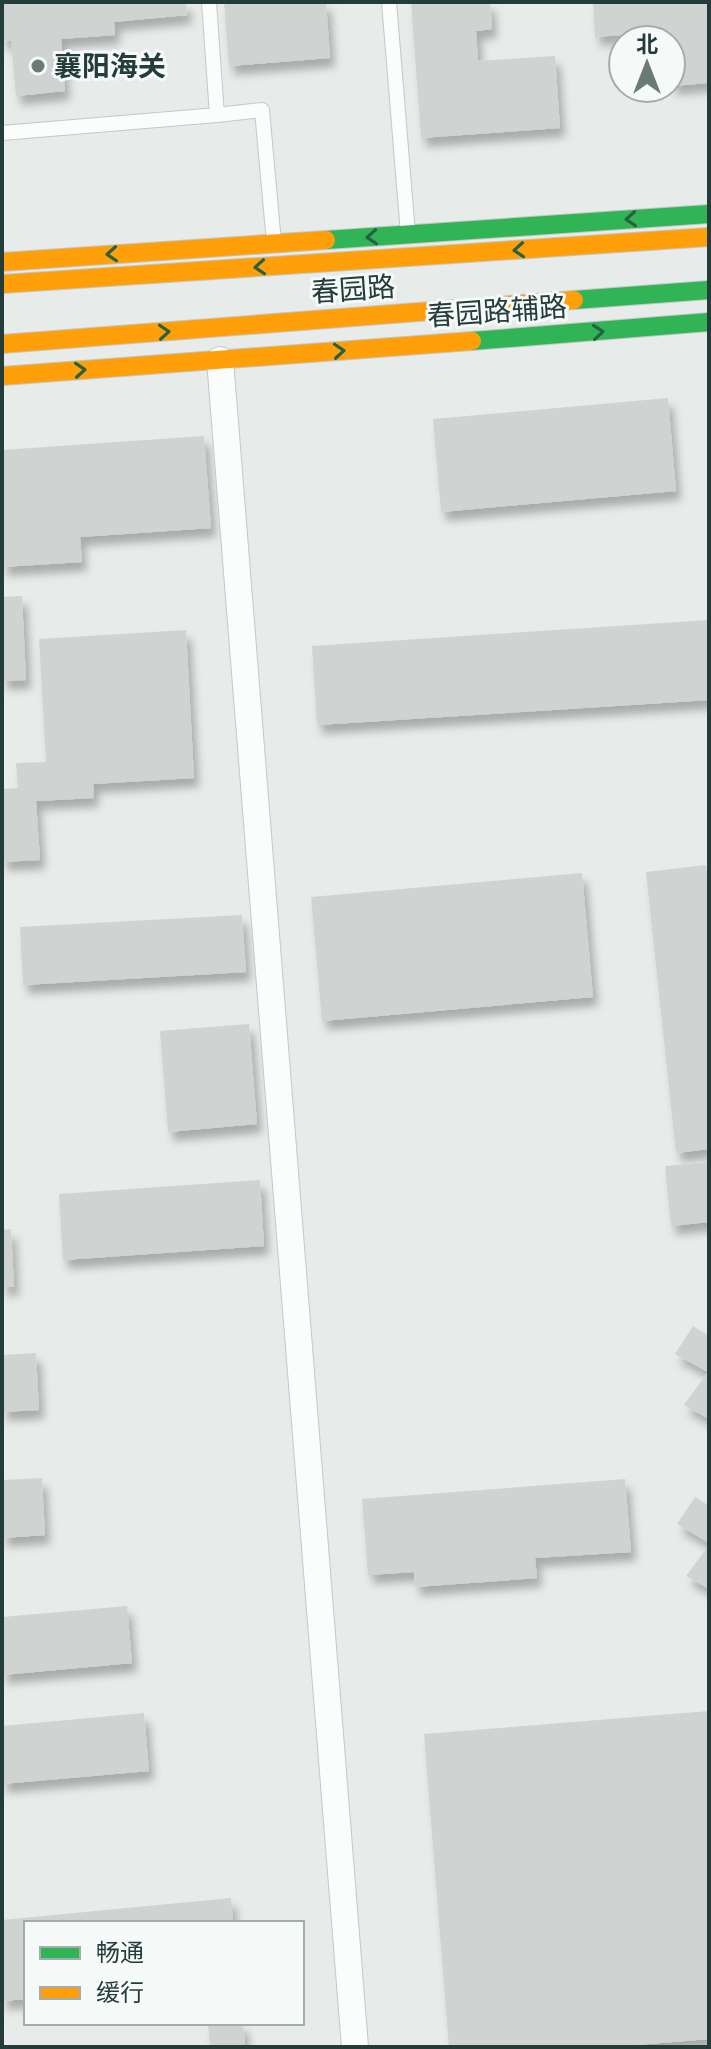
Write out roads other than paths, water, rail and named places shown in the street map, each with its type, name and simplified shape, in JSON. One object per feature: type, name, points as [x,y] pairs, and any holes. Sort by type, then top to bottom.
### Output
[{"type":"street","points":[[2,262],[709,214]]},
{"type":"street","name":"春园路","points":[[2,284],[709,237]]},
{"type":"street","name":"春园路","points":[[2,344],[709,290]]},
{"type":"street","name":"春园路辅路","points":[[2,376],[709,322]]},
{"type":"street","points":[[220,360],[355,2047]]},
{"type":"lane","points":[[209,2],[217,115]]},
{"type":"lane","points":[[389,2],[408,234]]},
{"type":"lane","points":[[2,133],[262,110],[274,244]]},
{"type":"place","name":"襄阳海关","points":[[38,66]]}]
